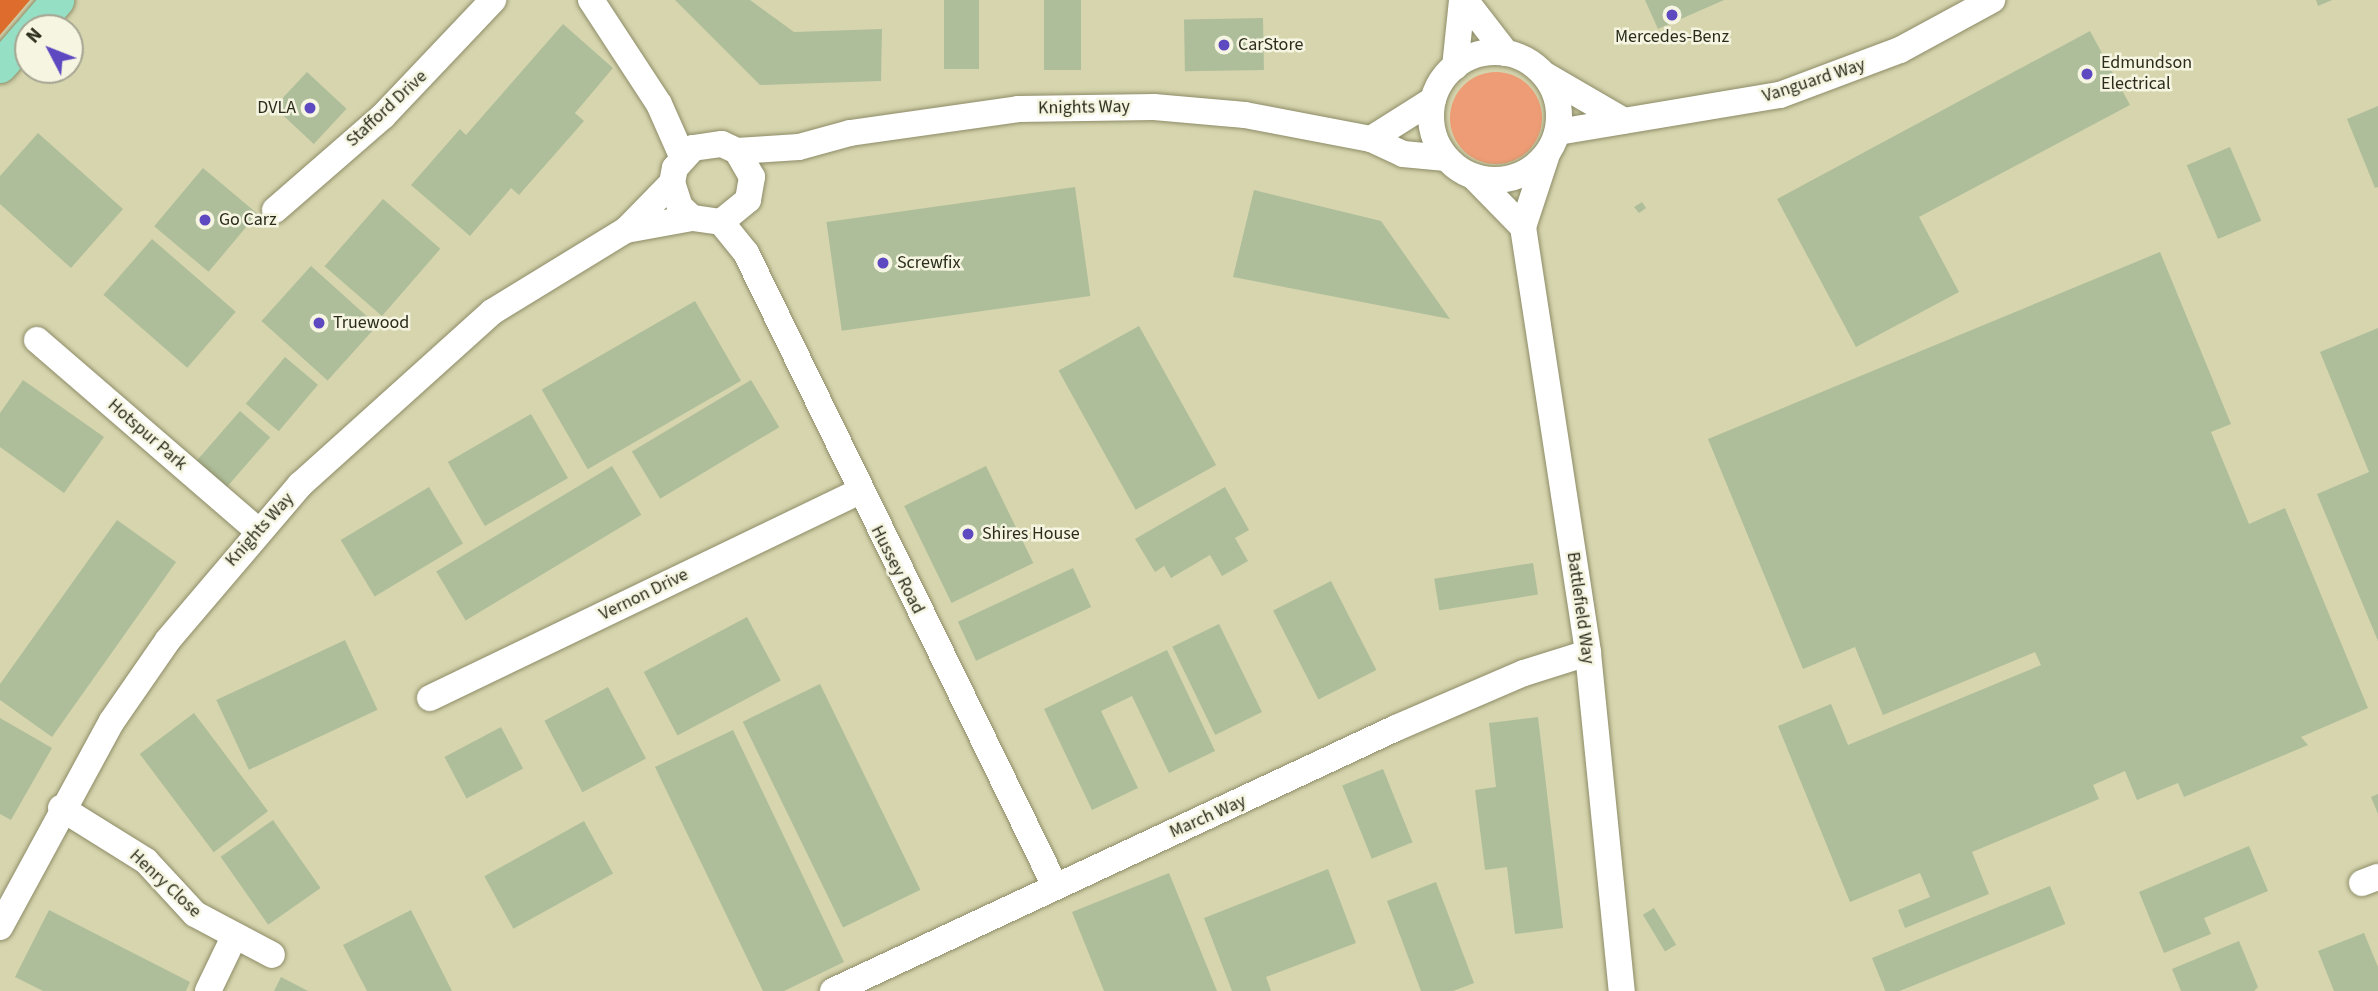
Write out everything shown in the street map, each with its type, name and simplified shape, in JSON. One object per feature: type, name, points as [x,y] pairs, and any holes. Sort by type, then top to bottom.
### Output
[{"type":"main road","points":[[45,14],[57,0]]},
{"type":"main road","points":[[0,66],[14,50]]},
{"type":"street","name":"Stafford Drive","points":[[275,210],[411,89],[492,0]]},
{"type":"street","points":[[591,0],[659,104],[682,156],[709,143],[659,104]]},
{"type":"street","points":[[1464,0],[1506,53],[1624,121]]},
{"type":"street","points":[[1371,139],[1433,100],[1455,67],[1464,0]]},
{"type":"street","name":"Vanguard Way","points":[[1552,143],[1624,121],[1780,95],[1900,50],[1992,0]]},
{"type":"street","points":[[1455,67],[1488,53],[1506,53]]},
{"type":"street","name":"Battlefield Way","points":[[1545,75],[1558,102],[1552,143],[1522,227],[1588,653],[1622,991]]},
{"type":"street","points":[[1433,100],[1433,130],[1446,158],[1474,177],[1522,227]]},
{"type":"street","name":"Knights Way","points":[[709,143],[737,151],[799,148],[905,123],[1093,108],[1245,115],[1371,139],[1403,154],[1446,158]]},
{"type":"street","points":[[1474,177],[1514,178],[1552,143]]},
{"type":"street","name":"Knights Way","points":[[626,230],[692,218],[721,222],[750,189],[799,148]]},
{"type":"street","points":[[737,151],[750,189]]},
{"type":"street","name":"Knights Way","points":[[0,927],[61,808],[167,640],[257,530],[448,347],[557,268],[626,230],[672,183],[682,156]]},
{"type":"street","points":[[672,183],[680,207],[692,218]]},
{"type":"street","name":"Hussey Road","points":[[746,253],[750,189]]},
{"type":"street","name":"Hussey Road","points":[[721,222],[746,253],[858,492],[1054,884]]},
{"type":"street","name":"Hotspur Park","points":[[37,340],[257,530]]},
{"type":"street","name":"Vernon Drive","points":[[430,698],[858,492]]},
{"type":"street","name":"March Way","points":[[833,991],[1054,884],[1524,673],[1588,653]]},
{"type":"street","name":"Henry Close","points":[[61,808],[146,862],[183,904],[233,939],[272,955]]},
{"type":"street","points":[[208,991],[233,939]]},
{"type":"shaded area","points":[[0,0],[30,0],[18,14],[14,14],[14,19],[0,35]]},
{"type":"shaded area","points":[[1496,72],[1513,76],[1528,86],[1538,101],[1542,118],[1538,135],[1528,150],[1513,160],[1496,164],[1479,160],[1464,150],[1454,135],[1450,118],[1454,101],[1464,86],[1479,76]]},
{"type":"building","points":[[675,0],[750,0],[794,32],[882,29],[881,81],[760,85]]},
{"type":"building","points":[[944,0],[979,0],[979,69],[944,69]]},
{"type":"building","points":[[1044,0],[1081,0],[1081,70],[1044,70]]},
{"type":"building","name":"Mercedes-Benz","points":[[1645,0],[1724,0],[1658,29]]},
{"type":"building","points":[[2316,0],[2332,0],[2318,6]]},
{"type":"building","name":"CarStore","points":[[1263,18],[1264,70],[1185,71],[1184,19]]},
{"type":"building","points":[[563,24],[613,68],[575,113],[584,121],[519,195],[511,188],[470,236],[411,185],[460,129],[466,135]]},
{"type":"building","points":[[2090,31],[2130,105],[1919,217],[1959,292],[1856,347],[1777,199]]},
{"type":"building","name":"DVLA","points":[[307,72],[346,109],[314,144],[274,107]]},
{"type":"building","points":[[2378,106],[2378,187],[2375,188],[2347,119]]},
{"type":"building","points":[[38,133],[123,209],[71,268],[0,204],[0,176]]},
{"type":"building","points":[[2230,147],[2261,221],[2218,239],[2187,165]]},
{"type":"building","name":"Go Carz","points":[[203,168],[257,214],[209,272],[154,226]]},
{"type":"building","points":[[1075,187],[1090,296],[842,331],[826,222]]},
{"type":"building","points":[[1254,190],[1381,221],[1450,319],[1233,277]]},
{"type":"building","points":[[383,199],[440,249],[382,316],[325,266]]},
{"type":"building","points":[[1642,202],[1646,208],[1639,213],[1634,207]]},
{"type":"building","points":[[152,239],[236,312],[187,368],[103,295]]},
{"type":"building","points":[[2160,252],[2231,424],[2211,432],[2249,524],[2285,508],[2368,708],[2301,737],[2308,745],[2184,797],[2178,783],[2137,800],[2125,771],[2093,785],[2099,799],[1972,852],[1989,894],[1905,928],[1898,910],[1930,897],[1920,873],[1850,902],[1778,726],[1831,704],[1848,745],[2041,665],[2035,652],[1883,715],[1855,647],[1803,669],[1708,439]]},
{"type":"building","name":"Truewood","points":[[311,266],[377,326],[328,381],[261,321]]},
{"type":"building","points":[[695,301],[741,381],[588,469],[542,390]]},
{"type":"building","points":[[1139,326],[1216,465],[1136,510],[1059,371]]},
{"type":"building","points":[[2378,328],[2378,641],[2317,494],[2369,472],[2320,352]]},
{"type":"building","points":[[285,357],[318,385],[279,431],[246,404]]},
{"type":"building","points":[[23,380],[104,437],[64,493],[0,447],[0,413]]},
{"type":"building","points":[[751,380],[779,427],[660,499],[632,452]]},
{"type":"building","points":[[240,411],[270,437],[226,489],[195,462]]},
{"type":"building","points":[[531,414],[568,478],[485,526],[448,462]]},
{"type":"building","points":[[612,466],[641,515],[466,620],[436,572]]},
{"type":"building","name":"Shires House","points":[[986,466],[1033,563],[952,603],[904,506]]},
{"type":"building","points":[[429,487],[463,544],[375,597],[341,540]]},
{"type":"building","points":[[1225,487],[1249,530],[1235,538],[1248,561],[1222,576],[1210,555],[1171,578],[1164,566],[1155,572],[1135,539]]},
{"type":"building","points":[[117,520],[176,562],[52,737],[0,700],[0,684]]},
{"type":"building","points":[[1533,563],[1538,595],[1439,610],[1434,579]]},
{"type":"building","points":[[1073,568],[1091,607],[976,661],[958,622]]},
{"type":"building","points":[[1331,581],[1376,670],[1318,700],[1273,611]]},
{"type":"building","points":[[747,617],[781,681],[677,736],[644,672]]},
{"type":"building","points":[[1219,624],[1262,712],[1215,735],[1172,647]]},
{"type":"building","points":[[345,640],[378,710],[249,770],[216,700]]},
{"type":"building","points":[[1167,650],[1215,751],[1169,773],[1132,696],[1101,711],[1138,788],[1092,810],[1044,709]]},
{"type":"building","points":[[820,684],[920,890],[843,928],[743,722]]},
{"type":"building","points":[[608,687],[646,759],[582,792],[544,721]]},
{"type":"building","points":[[194,713],[268,811],[214,852],[140,754]]},
{"type":"building","points":[[1538,717],[1563,928],[1515,934],[1507,867],[1485,870],[1475,790],[1496,787],[1489,723]]},
{"type":"building","points":[[0,718],[52,748],[11,820],[0,814]]},
{"type":"building","points":[[501,727],[523,768],[467,799],[444,757]]},
{"type":"building","points":[[733,730],[844,962],[784,991],[763,991],[655,767]]},
{"type":"building","points":[[1383,769],[1413,842],[1372,859],[1342,785]]},
{"type":"building","points":[[2378,794],[2378,814],[2371,797]]},
{"type":"building","points":[[273,820],[321,888],[268,925],[221,857]]},
{"type":"building","points":[[584,821],[613,873],[513,929],[484,876]]},
{"type":"building","points":[[2249,846],[2268,891],[2204,918],[2211,934],[2164,953],[2139,892]]},
{"type":"building","points":[[1328,869],[1356,943],[1266,977],[1271,991],[1232,991],[1204,918]]},
{"type":"building","points":[[1169,873],[1217,991],[1104,991],[1072,912]]},
{"type":"building","points":[[1436,882],[1474,983],[1453,991],[1421,991],[1387,901]]},
{"type":"building","points":[[2050,886],[2065,924],[1900,991],[1885,991],[1872,958]]},
{"type":"building","points":[[1654,908],[1676,945],[1665,952],[1643,915]]},
{"type":"building","points":[[49,910],[190,982],[186,991],[43,991],[15,977]]},
{"type":"building","points":[[411,910],[452,991],[367,991],[343,945]]},
{"type":"building","points":[[2364,933],[2378,967],[2378,991],[2334,991],[2318,951]]},
{"type":"building","points":[[2239,941],[2258,987],[2254,991],[2181,991],[2172,969]]},
{"type":"building","points":[[281,977],[308,991],[274,991]]},
{"type":"place","name":"Mercedes-Benz","points":[[1672,15]]},
{"type":"place","name":"CarStore","points":[[1224,45]]},
{"type":"place","name":"Edmundson Electrical","points":[[2087,74]]},
{"type":"place","name":"DVLA","points":[[310,108]]},
{"type":"place","name":"Go Carz","points":[[205,220]]},
{"type":"place","name":"Screwfix","points":[[883,263]]},
{"type":"place","name":"Truewood","points":[[319,323]]},
{"type":"place","name":"Shires House","points":[[968,534]]}]
